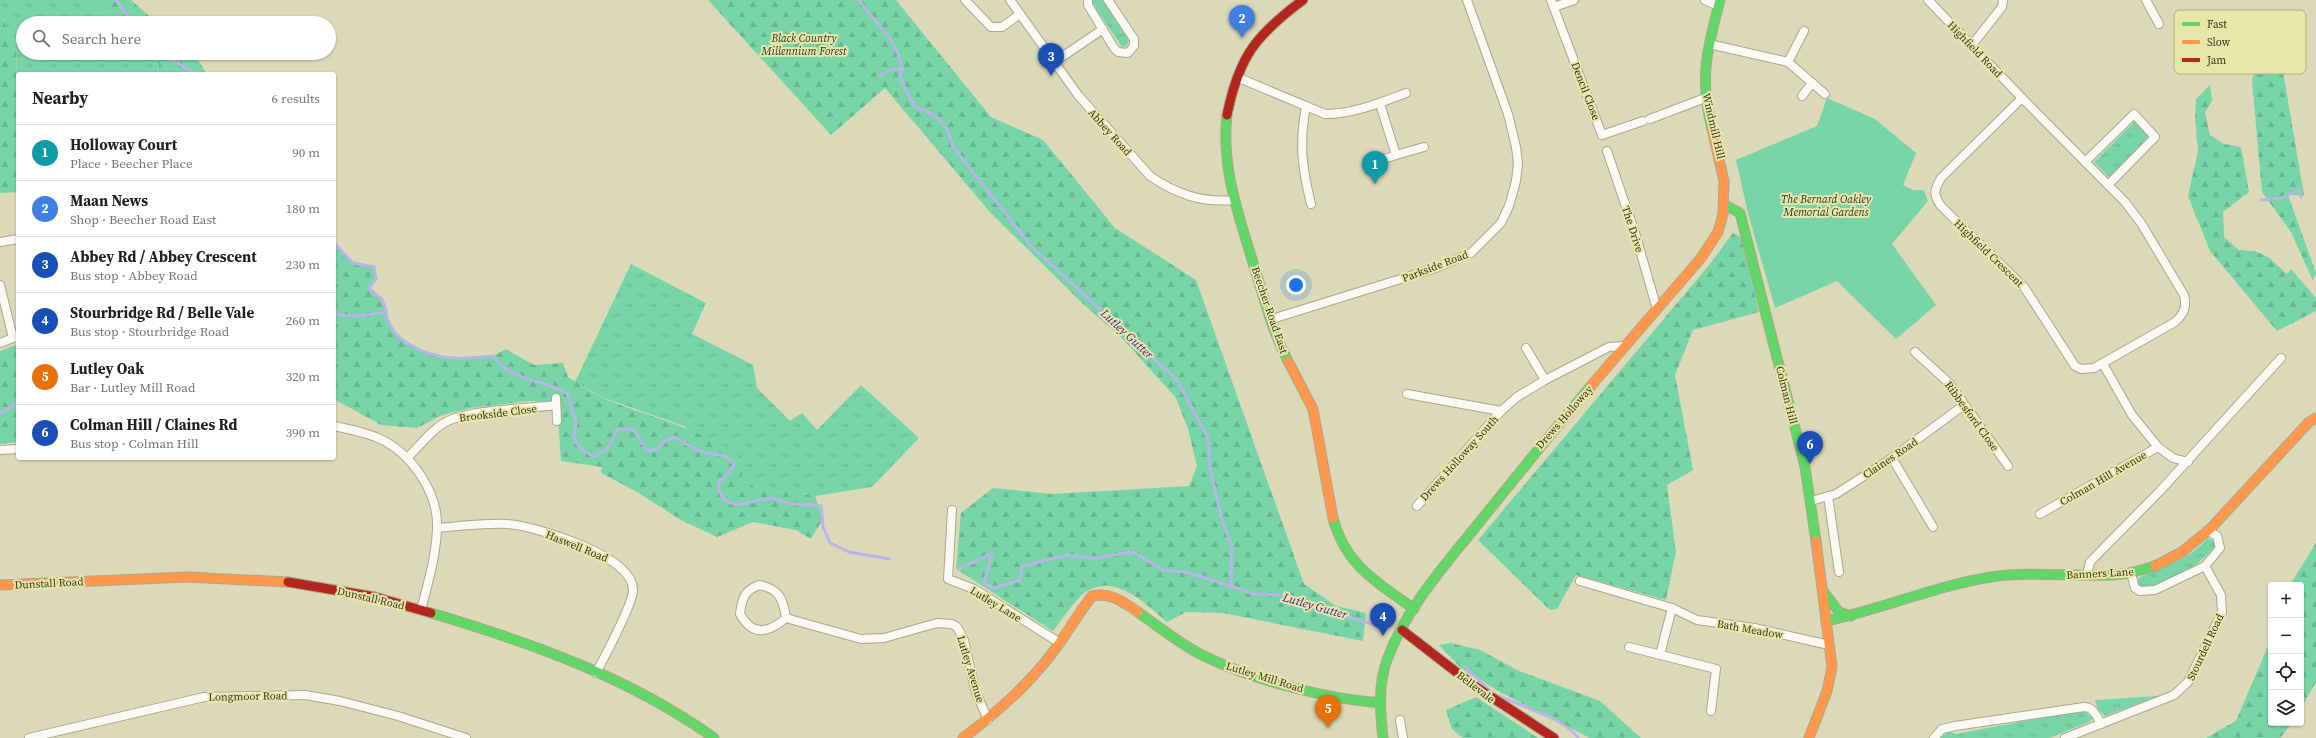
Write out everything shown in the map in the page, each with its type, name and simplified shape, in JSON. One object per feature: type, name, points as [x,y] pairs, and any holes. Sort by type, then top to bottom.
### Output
[{"type":"main road","name":"Beecher Road East","points":[[1303,0],[1262,34],[1252,46],[1232,96],[1226,123],[1226,151],[1234,200],[1272,319],[1286,356],[1313,411],[1333,511],[1345,545],[1352,558],[1362,568],[1414,609]]},
{"type":"main road","name":"Windmill Hill","points":[[1719,3],[1709,44],[1705,69],[1705,98],[1723,165],[1726,188],[1725,205]]},
{"type":"main road","name":"Drews Holloway","points":[[1383,738],[1381,703],[1386,665],[1402,630],[1426,590],[1539,445],[1702,258],[1718,233],[1725,205]]},
{"type":"main road","name":"Colman Hill","points":[[1725,205],[1740,213],[1746,232],[1774,337],[1811,501],[1832,667],[1831,677],[1809,738]]},
{"type":"main road","name":"Banners Lane","points":[[1826,621],[1853,616],[1942,588],[1991,577],[2131,573],[2170,559],[2210,531],[2309,422],[2316,418]]},
{"type":"main road","name":"Dunstall Road","points":[[0,585],[149,578],[250,578],[344,592],[421,610],[510,637],[596,673],[664,704],[714,738]]},
{"type":"main road","points":[[1821,587],[1839,612],[1853,616]]},
{"type":"main road","name":"Lutley Mill Road","points":[[1060,643],[1083,607],[1092,596],[1097,594],[1109,595],[1116,598],[1203,656],[1245,673],[1317,693],[1354,701],[1381,703]]},
{"type":"main road","name":"Bellevale","points":[[1402,630],[1473,685],[1554,738]]},
{"type":"main road","points":[[963,738],[988,720],[1032,678],[1060,643]]},
{"type":"street","points":[[965,0],[991,27],[1002,27],[1020,14]]},
{"type":"street","name":"Abbey Road","points":[[1010,0],[1053,63],[1078,95],[1150,176],[1163,185],[1192,198],[1216,202],[1234,200]]},
{"type":"street","points":[[1088,0],[1088,5],[1118,52],[1128,53],[1134,46],[1134,39],[1108,0]]},
{"type":"street","name":"Parkside Road","points":[[1272,319],[1436,268],[1471,253],[1501,223],[1509,206],[1516,181],[1518,163],[1514,134],[1467,0]]},
{"type":"street","name":"Dencil Close","points":[[1574,0],[1553,4],[1602,135],[1705,98]]},
{"type":"street","points":[[1705,0],[1719,3]]},
{"type":"street","name":"Highfield Road","points":[[1928,0],[2022,98]]},
{"type":"street","points":[[1972,45],[2002,7],[2004,0]]},
{"type":"street","points":[[2146,0],[2159,24]]},
{"type":"street","points":[[1053,63],[1103,29]]},
{"type":"street","points":[[1788,62],[1804,31]]},
{"type":"street","points":[[1709,44],[1788,62],[1826,94]]},
{"type":"street","points":[[1239,78],[1325,114],[1340,114],[1380,104],[1406,93]]},
{"type":"street","points":[[1802,96],[1812,83]]},
{"type":"street","name":"Highfield Crescent","points":[[2022,98],[2125,202],[2141,223],[2184,295],[2186,301],[2183,315],[2175,322],[2103,364],[2088,369],[2075,366],[2024,287],[1941,206],[1935,198],[1936,186],[1941,178],[2022,98]]},
{"type":"street","points":[[1380,104],[1396,155]]},
{"type":"street","points":[[1306,106],[1301,132],[1302,151],[1306,183],[1312,204]]},
{"type":"street","points":[[2085,162],[2134,114],[2155,137],[2108,185]]},
{"type":"street","points":[[1375,162],[1424,147]]},
{"type":"street","name":"The Drive","points":[[1607,151],[1636,233],[1657,309]]},
{"type":"street","points":[[0,242],[16,239]]},
{"type":"street","points":[[0,285],[15,337],[0,343]]},
{"type":"street","name":"Drews Holloway South","points":[[1417,506],[1501,411],[1517,398],[1545,380],[1609,347],[1625,346]]},
{"type":"street","points":[[1526,348],[1545,380]]},
{"type":"street","name":"Ribbesford Close","points":[[1915,352],[1950,384],[2008,466]]},
{"type":"street","points":[[2087,574],[2090,562],[2188,462],[2281,358]]},
{"type":"street","points":[[2103,364],[2132,415],[2158,447]]},
{"type":"street","name":"Drews Holloway South","points":[[1407,394],[1501,411]]},
{"type":"street","name":"Brookside Close","points":[[407,458],[432,433],[450,420],[468,414],[556,402],[557,421]]},
{"type":"street","name":"Claines Road","points":[[1811,501],[1836,494],[1892,458],[1964,405]]},
{"type":"street","points":[[336,427],[380,439],[407,458],[430,493],[437,528],[434,562],[421,610]]},
{"type":"street","name":"Colman Hill Avenue","points":[[2040,514],[2158,447],[2173,458],[2188,462]]},
{"type":"street","points":[[0,450],[16,449]]},
{"type":"street","points":[[1892,458],[1933,527]]},
{"type":"street","points":[[1828,496],[1839,572]]},
{"type":"street","name":"Lutley Lane","points":[[952,510],[948,579],[974,589],[1060,643]]},
{"type":"street","name":"Haswell Road","points":[[437,528],[480,524],[508,524],[526,527],[566,539],[606,556],[622,567],[629,574],[634,590],[596,673]]},
{"type":"street","points":[[2131,573],[2135,588],[2147,592],[2205,566],[2220,548],[2217,536],[2210,531]]},
{"type":"street","name":"Stourdell Road","points":[[2065,738],[2174,695],[2188,682],[2216,625],[2223,606],[2217,585],[2205,566]]},
{"type":"street","name":"Bath Meadow","points":[[1580,581],[1672,608],[1697,620],[1754,628],[1829,645]]},
{"type":"street","points":[[759,584],[779,592],[784,603],[786,618],[773,628],[756,630],[749,626],[740,614],[743,596],[749,589],[759,584]]},
{"type":"street","points":[[1660,655],[1672,608]]},
{"type":"street","name":"Lutley Avenue","points":[[786,618],[861,639],[884,638],[937,623],[952,624],[956,627],[964,640],[975,690],[988,720]]},
{"type":"street","points":[[1629,647],[1716,669],[1711,711]]},
{"type":"street","name":"Longmoor Road","points":[[29,738],[204,697],[305,695],[340,701],[398,716],[466,738]]},
{"type":"street","points":[[1934,738],[1942,729],[1954,726],[2084,707],[2093,710],[2101,724]]},
{"type":"street","points":[[1400,720],[1403,738]]},
{"type":"green space","points":[[0,0],[92,0],[107,12],[110,16],[16,16],[16,43],[0,15]]},
{"type":"green space","points":[[92,0],[131,0],[149,16],[110,16],[107,12]]},
{"type":"green space","name":"Black Country Millennium Forest","points":[[708,0],[896,0],[991,117],[1043,140],[1115,228],[1196,280],[1304,584],[1336,606],[1366,613],[1363,641],[1223,613],[1186,612],[1167,622],[1129,592],[1107,586],[1096,587],[1084,593],[1053,631],[956,569],[961,513],[993,488],[1052,494],[1189,486],[1197,466],[1188,429],[1176,398],[1123,339],[1080,301],[989,211],[885,88],[831,135]]},
{"type":"green space","points":[[1093,0],[1103,0],[1129,41],[1126,46],[1122,47],[1093,4]]},
{"type":"green space","points":[[0,15],[16,43],[16,72],[16,192],[0,193]]},
{"type":"green space","points":[[16,60],[159,61],[158,72],[17,72]]},
{"type":"green space","points":[[158,60],[198,60],[206,72],[158,72]]},
{"type":"green space","points":[[2253,74],[2283,74],[2304,195],[2288,195],[2316,273],[2313,281],[2291,232],[2262,192],[2252,81]]},
{"type":"green space","points":[[2210,85],[2212,101],[2205,112],[2210,135],[2224,144],[2241,147],[2249,192],[2223,212],[2224,237],[2239,250],[2255,251],[2268,257],[2287,274],[2291,269],[2316,298],[2316,311],[2277,331],[2210,251],[2188,196],[2198,151],[2195,118],[2196,99]]},
{"type":"green space","name":"The Bernard Oakley Memorial Gardens","points":[[1827,98],[1875,119],[1916,153],[1903,185],[1913,190],[1924,190],[1928,201],[1892,244],[1936,305],[1896,339],[1837,281],[1775,308],[1748,213],[1736,160],[1817,126]]},
{"type":"green space","points":[[2135,121],[2150,137],[2109,177],[2094,162]]},
{"type":"green space","points":[[1733,233],[1741,237],[1759,312],[1693,330],[1675,375],[1693,470],[1667,485],[1676,552],[1666,600],[1576,575],[1557,609],[1550,610],[1478,540],[1710,264]]},
{"type":"green space","points":[[336,245],[353,263],[374,267],[376,279],[369,289],[381,297],[386,305],[386,312],[390,326],[399,338],[424,351],[444,358],[493,356],[506,349],[534,365],[563,363],[568,377],[600,397],[693,431],[743,458],[742,480],[757,488],[815,496],[823,519],[811,539],[796,530],[753,522],[717,537],[681,520],[637,492],[601,473],[602,467],[561,461],[557,402],[529,401],[471,408],[442,415],[417,428],[381,425],[336,400]]},
{"type":"green space","points":[[631,264],[706,303],[692,334],[753,365],[757,388],[790,421],[802,413],[817,430],[861,385],[919,438],[872,487],[815,496],[757,488],[742,480],[684,426],[604,398],[575,382]]},
{"type":"green space","points":[[16,345],[16,442],[0,444],[0,351]]},
{"type":"green space","points":[[2208,538],[2215,541],[2215,546],[2200,561],[2181,575],[2159,584],[2148,587],[2138,587],[2137,583],[2140,577],[2167,566],[2185,556]]},
{"type":"green space","points":[[2316,543],[2316,682],[2304,703],[2304,582],[2292,582]]},
{"type":"green space","points":[[1451,643],[1480,650],[1519,671],[1600,701],[1641,738],[1590,738],[1500,692],[1461,668],[1439,645]]},
{"type":"green space","points":[[2268,646],[2268,726],[2290,726],[2280,738],[2206,738],[2236,721]]},
{"type":"green space","points":[[2158,696],[2105,716],[2098,709],[2095,700]]},
{"type":"green space","points":[[1476,697],[1538,738],[1463,738],[1452,729],[1446,710]]},
{"type":"green space","points":[[2083,710],[2093,718],[2089,722],[2049,738],[1940,738],[1949,731],[1956,734]]},
{"type":"waterway","points":[[116,0],[128,16]]},
{"type":"waterway","name":"Lutley Gutter","points":[[859,0],[894,46],[899,57],[901,67],[900,78],[915,107],[930,113],[945,125],[953,147],[1032,247],[1177,380],[1208,438],[1210,469],[1223,524],[1232,545],[1231,586],[1255,594],[1287,595],[1340,615],[1380,626]]},
{"type":"waterway","points":[[173,60],[193,72]]},
{"type":"waterway","points":[[878,76],[890,70],[903,69]]},
{"type":"waterway","points":[[2261,200],[2281,198],[2299,190],[2301,197]]},
{"type":"waterway","points":[[336,245],[353,263],[374,267],[376,279],[369,289],[384,303],[386,315],[391,327],[395,333],[407,343],[429,353],[449,358],[493,356],[505,368],[516,375],[553,386],[567,393],[576,422],[574,439],[581,449],[594,457],[608,448],[617,430],[633,429],[647,450],[657,450],[665,441],[675,437],[699,451],[723,456],[734,464],[728,474],[719,482],[718,489],[724,500],[736,505],[771,498],[791,504],[821,506],[823,527],[830,543],[849,552],[890,559]]},
{"type":"waterway","points":[[336,314],[353,316],[386,312]]},
{"type":"waterway","points":[[0,413],[16,404]]},
{"type":"waterway","points":[[959,569],[992,553],[984,583],[993,588],[1020,580],[1022,566],[1068,555],[1096,558],[1133,552],[1163,570],[1187,572],[1231,586]]},
{"type":"waterway","name":"Lutley Gutter","points":[[1465,667],[1488,689]]},
{"type":"waterway","name":"Lutley Gutter","points":[[1499,696],[1554,719],[1572,731],[1578,738]]},
{"type":"traffic: fast","points":[[1712,129],[1708,111],[1705,79],[1708,49],[1720,0]]},
{"type":"traffic: fast","points":[[1227,115],[1227,154],[1229,173],[1237,210],[1277,338],[1288,361]]},
{"type":"traffic: fast","points":[[1725,205],[1740,213],[1805,467],[1816,541]]},
{"type":"traffic: fast","points":[[1383,738],[1381,708],[1382,679],[1387,660],[1404,623],[1439,572],[1590,387]]},
{"type":"traffic: fast","points":[[1333,518],[1338,534],[1354,560],[1375,581],[1414,609]]},
{"type":"traffic: fast","points":[[1826,621],[1949,586],[1991,577],[2021,574],[2113,575],[2130,573],[2155,566]]},
{"type":"traffic: fast","points":[[1823,591],[1839,612],[1851,616]]},
{"type":"traffic: fast","points":[[1138,612],[1170,636],[1195,652],[1223,665],[1267,680],[1314,693],[1381,703]]},
{"type":"traffic: fast","points":[[431,613],[505,636],[578,664],[649,697],[714,738]]},
{"type":"traffic: slow","points":[[1590,387],[1701,258],[1718,232],[1723,214],[1724,181],[1712,129]]},
{"type":"traffic: slow","points":[[1288,361],[1313,409],[1333,518]]},
{"type":"traffic: slow","points":[[2155,566],[2182,552],[2211,528],[2309,422],[2316,418]]},
{"type":"traffic: slow","points":[[1809,738],[1827,691],[1832,667],[1816,541]]},
{"type":"traffic: slow","points":[[0,585],[188,577],[288,582]]},
{"type":"traffic: slow","points":[[963,738],[987,720],[1020,690],[1040,668],[1092,596],[1105,595],[1111,597],[1122,601],[1138,612]]},
{"type":"traffic: jam","points":[[1227,115],[1237,77],[1252,48],[1273,24],[1303,0]]},
{"type":"traffic: jam","points":[[288,582],[375,597],[431,613]]},
{"type":"traffic: jam","points":[[1402,630],[1473,685],[1554,738]]},
{"type":"place","name":"Maan News","points":[[1242,38]]},
{"type":"place","name":"Abbey Rd / Abbey Crescent","points":[[1051,76]]},
{"type":"place","name":"Holloway Court","points":[[1375,184]]},
{"type":"place","name":"Colman Hill / Claines Rd","points":[[1810,464]]},
{"type":"place","name":"Stourbridge Rd / Belle Vale","points":[[1383,636]]},
{"type":"place","name":"Lutley Oak","points":[[1328,728]]}]
